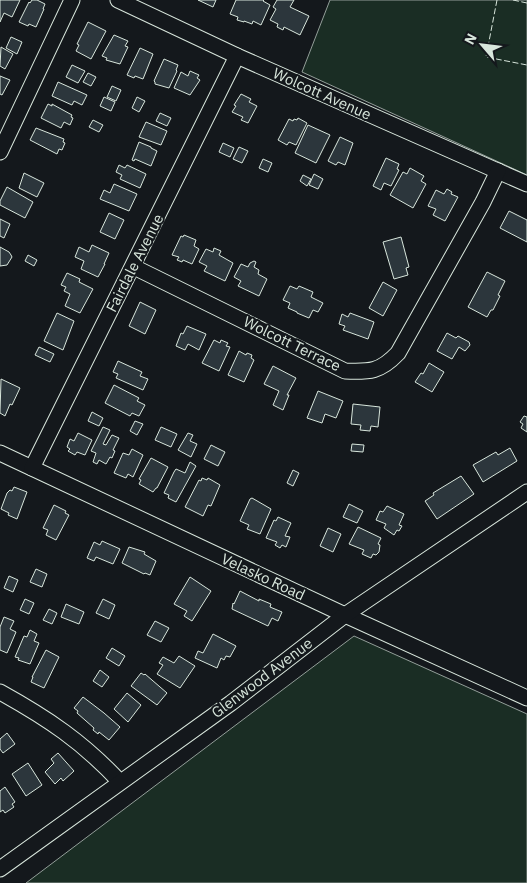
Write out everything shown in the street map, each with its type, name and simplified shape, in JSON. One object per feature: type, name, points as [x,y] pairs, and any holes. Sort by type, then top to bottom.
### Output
[{"type":"street","points":[[0,152],[72,0]]},
{"type":"street","name":"Wolcott Avenue","points":[[118,0],[238,56],[527,184]]},
{"type":"street","name":"Fairdale Avenue","points":[[32,468],[238,56]]},
{"type":"street","name":"Wolcott Terrace","points":[[134,267],[345,371],[368,372],[389,362],[398,353],[498,172]]},
{"type":"street","name":"Velasko Road","points":[[0,453],[346,616],[527,698]]},
{"type":"street","name":"Glenwood Avenue","points":[[0,869],[231,702],[346,616],[527,492]]},
{"type":"street","points":[[0,692],[38,712],[76,740],[100,760],[120,782]]},
{"type":"green space","points":[[330,0],[527,0],[527,175],[302,72]]},
{"type":"green space","points":[[354,636],[527,714],[527,883],[26,883]]},
{"type":"building","points":[[0,0],[20,0],[12,17],[4,13],[0,22]]},
{"type":"building","points":[[32,0],[45,4],[36,27],[19,22],[29,2]]},
{"type":"building","points":[[198,0],[216,0],[213,7]]},
{"type":"building","points":[[236,0],[264,0],[270,5],[261,25],[253,21],[252,24],[237,20],[238,17],[230,14]]},
{"type":"building","points":[[277,0],[294,0],[290,7],[309,16],[300,35],[284,27],[283,30],[277,27],[278,24],[270,20],[276,9],[273,7]]},
{"type":"building","points":[[88,22],[106,31],[91,59],[76,51],[79,45],[77,44]]},
{"type":"building","points":[[114,35],[128,41],[125,46],[128,47],[120,64],[106,60],[107,58],[102,56]]},
{"type":"building","points":[[11,37],[22,42],[17,54],[6,48]]},
{"type":"building","points":[[1,47],[13,54],[5,69],[0,66]]},
{"type":"building","points":[[140,48],[153,54],[143,79],[127,75]]},
{"type":"building","points":[[164,59],[178,65],[169,88],[155,84],[154,81]]},
{"type":"building","points":[[72,65],[85,71],[78,83],[66,77]]},
{"type":"building","points":[[190,71],[199,75],[197,78],[200,80],[190,95],[174,88],[181,72],[188,76]]},
{"type":"building","points":[[88,73],[96,77],[91,86],[83,82]]},
{"type":"building","points":[[0,76],[10,80],[2,95],[0,94]]},
{"type":"building","points":[[58,82],[87,95],[82,105],[74,101],[72,105],[52,96]]},
{"type":"building","points":[[112,86],[121,90],[116,101],[107,97]]},
{"type":"building","points":[[241,94],[251,99],[249,102],[257,106],[248,123],[241,120],[243,117],[232,112]]},
{"type":"building","points":[[104,97],[115,102],[111,111],[100,106]]},
{"type":"building","points":[[137,97],[145,101],[139,112],[132,108]]},
{"type":"building","points":[[48,104],[52,106],[52,104],[72,115],[71,117],[73,118],[70,125],[64,122],[61,128],[41,118]]},
{"type":"building","points":[[160,113],[171,118],[167,126],[156,121]]},
{"type":"building","points":[[298,118],[307,123],[296,145],[289,142],[287,145],[278,140],[289,119],[293,121]]},
{"type":"building","points":[[93,120],[103,125],[99,132],[89,127]]},
{"type":"building","points":[[146,122],[167,131],[161,145],[139,137]]},
{"type":"building","points":[[308,125],[330,135],[316,163],[295,153]]},
{"type":"building","points":[[36,128],[64,139],[63,142],[65,143],[62,150],[59,149],[57,154],[30,140]]},
{"type":"building","points":[[340,137],[353,143],[345,165],[338,162],[336,165],[328,161]]},
{"type":"building","points":[[139,142],[157,151],[151,166],[135,159],[134,161],[132,160]]},
{"type":"building","points":[[223,143],[234,148],[230,157],[219,152]]},
{"type":"building","points":[[239,147],[248,151],[242,163],[233,159]]},
{"type":"building","points":[[386,158],[399,164],[397,169],[399,170],[391,186],[384,183],[381,190],[373,186]]},
{"type":"building","points":[[263,159],[272,163],[268,172],[259,168]]},
{"type":"building","points":[[119,165],[125,168],[127,165],[146,174],[140,188],[120,179],[122,175],[116,172]]},
{"type":"building","points":[[410,168],[424,176],[421,181],[426,184],[413,208],[390,195],[403,172],[407,174]]},
{"type":"building","points":[[24,173],[44,183],[37,197],[19,188]]},
{"type":"building","points":[[314,174],[323,179],[318,189],[309,185]]},
{"type":"building","points":[[303,175],[311,179],[307,186],[300,181]]},
{"type":"building","points":[[114,184],[137,194],[129,211],[100,199],[104,190],[110,193]]},
{"type":"building","points":[[7,187],[33,202],[25,218],[0,205]]},
{"type":"building","points":[[447,189],[452,192],[451,194],[458,197],[445,221],[433,215],[436,209],[428,206],[436,190],[444,194]]},
{"type":"building","points":[[509,211],[527,220],[527,242],[500,228]]},
{"type":"building","points":[[109,213],[124,220],[115,239],[100,232]]},
{"type":"building","points":[[0,219],[10,224],[4,238],[0,236]]},
{"type":"building","points":[[184,235],[196,240],[194,246],[199,249],[192,264],[183,260],[182,262],[177,260],[179,257],[172,255],[181,236],[183,237]]},
{"type":"building","points":[[401,237],[409,267],[406,268],[408,275],[394,279],[383,242]]},
{"type":"building","points":[[92,245],[109,253],[98,277],[81,269],[84,261],[75,257],[79,247],[89,252]]},
{"type":"building","points":[[0,247],[9,252],[12,257],[7,265],[0,266]]},
{"type":"building","points":[[214,248],[221,251],[219,255],[233,263],[225,281],[204,271],[207,266],[199,262],[206,249],[213,252]]},
{"type":"building","points":[[28,255],[37,260],[34,266],[25,261]]},
{"type":"building","points":[[254,261],[256,262],[254,267],[259,270],[258,274],[267,279],[259,296],[238,286],[241,281],[234,277],[241,264],[248,267]]},
{"type":"building","points":[[487,272],[505,281],[493,310],[491,310],[487,317],[468,307]]},
{"type":"building","points":[[67,273],[80,279],[79,282],[93,289],[80,313],[65,306],[70,294],[64,291],[66,287],[61,285]]},
{"type":"building","points":[[383,282],[397,290],[383,316],[369,308]]},
{"type":"building","points":[[290,286],[297,289],[299,286],[313,292],[311,297],[323,303],[318,312],[313,310],[309,318],[288,308],[290,303],[283,300]]},
{"type":"building","points":[[140,302],[156,310],[145,334],[129,326]]},
{"type":"building","points":[[57,313],[74,321],[63,350],[44,341]]},
{"type":"building","points":[[350,313],[374,322],[368,339],[343,330],[345,326],[339,324],[342,314],[348,317]]},
{"type":"building","points":[[187,326],[206,334],[199,350],[188,344],[185,350],[176,346],[181,333],[183,334]]},
{"type":"building","points":[[447,333],[456,338],[458,336],[469,342],[470,345],[465,351],[459,347],[452,359],[437,351]]},
{"type":"building","points":[[214,340],[220,343],[221,340],[228,343],[226,346],[230,347],[219,371],[202,363]]},
{"type":"building","points":[[39,347],[54,354],[50,362],[35,355]]},
{"type":"building","points":[[239,351],[246,355],[247,353],[252,355],[251,358],[254,360],[244,382],[228,375]]},
{"type":"building","points":[[118,361],[142,372],[140,376],[148,379],[143,390],[116,378],[118,374],[113,372]]},
{"type":"building","points":[[429,363],[444,372],[432,392],[415,382],[421,373],[423,374]]},
{"type":"building","points":[[273,366],[296,378],[287,395],[289,395],[283,410],[273,405],[279,391],[264,384]]},
{"type":"building","points":[[1,379],[20,388],[5,416],[0,413]]},
{"type":"building","points":[[114,385],[139,398],[137,401],[145,405],[139,416],[132,413],[130,416],[105,403]]},
{"type":"building","points":[[318,391],[343,401],[336,418],[325,414],[322,423],[307,418]]},
{"type":"building","points":[[353,404],[380,407],[378,427],[371,426],[370,431],[360,430],[361,425],[351,424]]},
{"type":"building","points":[[92,412],[103,418],[99,426],[88,421]]},
{"type":"building","points":[[524,416],[527,417],[527,432],[521,428],[523,424],[520,422]]},
{"type":"building","points":[[135,421],[143,424],[137,435],[130,431]]},
{"type":"building","points":[[103,427],[110,430],[103,444],[106,445],[112,435],[119,438],[113,450],[115,451],[112,458],[110,457],[106,464],[99,460],[97,464],[93,462],[96,453],[91,451]]},
{"type":"building","points":[[161,427],[177,434],[171,447],[155,440]]},
{"type":"building","points":[[78,433],[92,440],[85,455],[77,452],[75,455],[68,451],[70,449],[67,447],[70,439],[74,441]]},
{"type":"building","points":[[188,433],[193,435],[190,441],[197,444],[191,457],[178,450]]},
{"type":"building","points":[[352,444],[364,445],[363,452],[351,451]]},
{"type":"building","points":[[211,445],[225,452],[218,466],[204,459]]},
{"type":"building","points":[[510,448],[517,461],[483,482],[473,465],[496,452],[498,455]]},
{"type":"building","points":[[132,449],[143,455],[133,477],[128,474],[126,478],[114,473],[123,453],[129,455]]},
{"type":"building","points":[[151,458],[168,467],[153,492],[139,484],[141,480],[139,479]]},
{"type":"building","points":[[190,462],[196,466],[176,502],[168,498],[169,495],[164,493],[176,469],[185,473]]},
{"type":"building","points":[[293,470],[299,473],[293,486],[287,483]]},
{"type":"building","points":[[461,476],[474,494],[437,519],[425,501],[434,495],[433,493]]},
{"type":"building","points":[[202,478],[207,480],[208,478],[220,485],[211,506],[208,505],[203,516],[185,507],[199,480],[201,481]]},
{"type":"building","points":[[14,487],[27,492],[17,519],[1,509],[7,493],[10,490],[12,491]]},
{"type":"building","points":[[252,498],[271,509],[260,534],[247,529],[249,525],[240,521]]},
{"type":"building","points":[[349,504],[363,511],[357,523],[343,517]]},
{"type":"building","points":[[54,505],[66,511],[65,513],[69,515],[56,540],[46,535],[48,530],[43,528]]},
{"type":"building","points":[[387,506],[404,514],[399,525],[402,526],[394,535],[384,528],[386,524],[376,520],[380,511],[383,512]]},
{"type":"building","points":[[278,517],[291,523],[285,536],[290,537],[286,547],[282,545],[280,548],[275,545],[277,542],[266,538],[274,520],[276,521]]},
{"type":"building","points":[[358,527],[381,538],[378,544],[380,545],[379,552],[376,555],[373,554],[371,558],[362,554],[364,550],[349,544]]},
{"type":"building","points":[[328,528],[341,534],[333,552],[320,546]]},
{"type":"building","points":[[102,541],[120,549],[113,564],[96,557],[94,561],[87,558],[94,542],[100,545]]},
{"type":"building","points":[[129,547],[145,552],[144,554],[156,561],[150,575],[122,563]]},
{"type":"building","points":[[36,569],[47,574],[42,587],[30,582]]},
{"type":"building","points":[[9,576],[18,580],[13,592],[4,588]]},
{"type":"building","points":[[190,577],[211,591],[192,621],[184,616],[187,611],[174,604]]},
{"type":"building","points":[[240,591],[259,601],[259,599],[271,604],[270,607],[282,612],[278,621],[272,618],[268,626],[232,609],[233,603]]},
{"type":"building","points":[[25,599],[34,603],[29,614],[20,610]]},
{"type":"building","points":[[103,599],[115,605],[109,619],[96,613]]},
{"type":"building","points":[[66,604],[84,612],[79,624],[61,617]]},
{"type":"building","points":[[49,609],[57,613],[52,624],[43,620]]},
{"type":"building","points":[[4,617],[14,621],[10,629],[16,632],[7,653],[0,650],[0,627]]},
{"type":"building","points":[[155,621],[169,628],[161,642],[147,635]]},
{"type":"building","points":[[30,630],[37,634],[34,641],[39,643],[30,664],[15,657],[24,636],[27,637]]},
{"type":"building","points":[[213,634],[236,646],[230,657],[226,656],[224,660],[221,658],[217,668],[195,658],[198,651],[203,653]]},
{"type":"building","points":[[112,648],[125,656],[119,666],[106,658]]},
{"type":"building","points":[[46,650],[59,657],[44,688],[31,682]]},
{"type":"building","points":[[179,656],[195,666],[180,688],[157,674],[163,665],[159,663],[163,657],[174,663]]},
{"type":"building","points":[[100,670],[109,677],[102,687],[93,681]]},
{"type":"building","points":[[141,673],[145,674],[167,693],[157,705],[131,686]]},
{"type":"building","points":[[127,693],[141,705],[128,722],[114,709]]},
{"type":"building","points":[[83,697],[120,727],[109,740],[93,730],[94,728],[77,713],[78,711],[74,708]]},
{"type":"building","points":[[7,733],[15,744],[3,753],[0,749],[0,739]]},
{"type":"building","points":[[58,753],[74,771],[63,781],[61,778],[55,784],[45,772],[54,763],[51,759]]},
{"type":"building","points":[[28,763],[42,785],[26,796],[12,774]]},
{"type":"building","points":[[5,787],[15,802],[12,804],[14,807],[5,813],[3,810],[0,812],[0,791]]},
{"type":"fence","points":[[497,0],[486,57],[527,65]]},
{"type":"fence","points":[[513,0],[527,3]]}]
